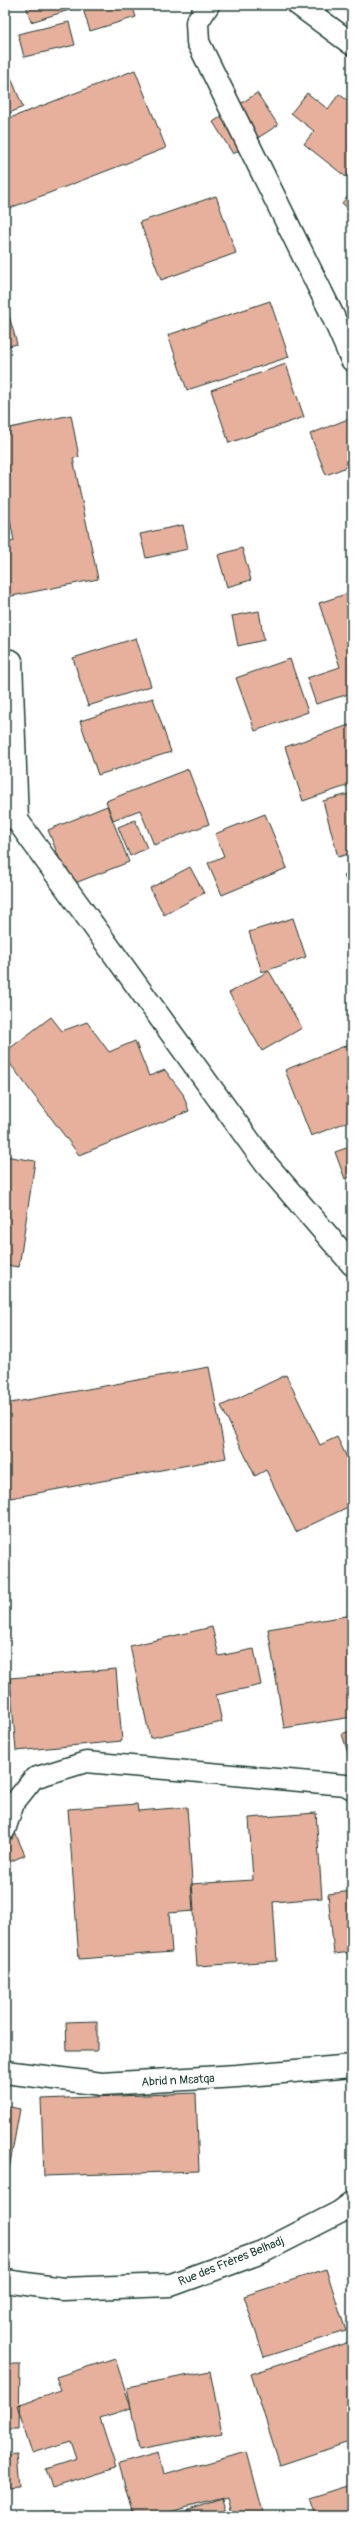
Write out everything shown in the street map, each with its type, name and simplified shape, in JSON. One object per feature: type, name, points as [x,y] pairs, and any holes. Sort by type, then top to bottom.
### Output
[{"type":"street","points":[[208,5],[197,22],[198,42],[332,314],[352,360]]},
{"type":"street","points":[[298,5],[352,44]]},
{"type":"street","points":[[11,661],[11,819],[266,1164],[352,1264]]},
{"type":"street","name":"Abrid n Mɛatqa","points":[[5,2072],[102,2084],[237,2076],[352,2066]]},
{"type":"street","name":"Rue des Frères Belhadj","points":[[5,2281],[63,2289],[171,2286],[262,2252],[340,2212],[352,2203]]},
{"type":"lane","points":[[5,1830],[14,1803],[34,1778],[86,1762],[345,1785],[352,1789]]},
{"type":"building","points":[[26,5],[132,5],[136,17],[90,31],[82,6],[31,22]]},
{"type":"building","points":[[69,22],[75,45],[24,57],[18,34]]},
{"type":"building","points":[[5,63],[23,107],[5,115]]},
{"type":"building","points":[[135,70],[166,148],[5,210],[5,120]]},
{"type":"building","points":[[257,93],[278,125],[233,154],[213,122]]},
{"type":"building","points":[[307,93],[328,109],[339,94],[352,104],[352,170],[346,177],[304,144],[314,131],[291,113]]},
{"type":"building","points":[[352,192],[352,212],[342,203]]},
{"type":"building","points":[[216,196],[236,253],[161,280],[140,222]]},
{"type":"building","points":[[270,301],[289,357],[187,390],[168,335]]},
{"type":"building","points":[[5,312],[8,312],[17,344],[5,347]]},
{"type":"building","points":[[286,364],[304,417],[229,443],[211,390]]},
{"type":"building","points":[[71,415],[79,457],[73,458],[98,579],[7,597],[5,543],[14,541],[5,494],[5,429]]},
{"type":"building","points":[[348,419],[352,430],[352,465],[326,475],[310,434]]},
{"type":"building","points":[[183,525],[188,549],[146,558],[140,534]]},
{"type":"building","points":[[242,548],[251,580],[227,587],[218,555]]},
{"type":"building","points":[[352,592],[352,693],[316,704],[307,678],[340,667],[319,603]]},
{"type":"building","points":[[259,611],[264,640],[238,646],[232,616]]},
{"type":"building","points":[[136,638],[151,686],[88,706],[73,658]]},
{"type":"building","points":[[290,659],[308,712],[255,731],[236,678]]},
{"type":"building","points":[[153,698],[171,752],[98,775],[80,721]]},
{"type":"building","points":[[352,724],[352,784],[303,801],[285,747]]},
{"type":"building","points":[[188,769],[209,824],[154,845],[140,810],[113,820],[106,801]]},
{"type":"building","points":[[352,793],[352,853],[338,857],[323,801]]},
{"type":"building","points":[[107,806],[129,862],[70,885],[48,830]]},
{"type":"building","points":[[265,814],[287,868],[222,895],[208,863],[224,856],[215,834]]},
{"type":"building","points":[[135,820],[147,848],[130,856],[118,827]]},
{"type":"building","points":[[190,867],[204,893],[164,915],[150,888]]},
{"type":"building","points":[[352,873],[352,899],[344,875]]},
{"type":"building","points":[[293,918],[306,957],[262,972],[249,932]]},
{"type":"building","points":[[269,971],[302,1028],[262,1051],[229,993]]},
{"type":"building","points":[[51,1017],[62,1031],[87,1022],[109,1052],[135,1041],[149,1076],[165,1070],[183,1094],[189,1111],[79,1155],[5,1057],[5,1052]]},
{"type":"building","points":[[352,1043],[352,1120],[311,1136],[285,1070]]},
{"type":"building","points":[[352,1146],[352,1176],[345,1179],[335,1152]]},
{"type":"building","points":[[5,1156],[35,1161],[19,1267],[5,1265]]},
{"type":"building","points":[[209,1367],[226,1458],[5,1499],[5,1404]]},
{"type":"building","points":[[286,1375],[320,1445],[337,1437],[352,1468],[352,1505],[296,1532],[266,1470],[255,1476],[221,1406]]},
{"type":"building","points":[[352,1615],[352,1717],[284,1728],[268,1629]]},
{"type":"building","points":[[212,1627],[219,1656],[254,1649],[261,1685],[216,1695],[222,1722],[150,1738],[130,1646]]},
{"type":"building","points":[[116,1669],[122,1741],[16,1751],[10,1678]]},
{"type":"building","points":[[352,1730],[352,1766],[342,1734]]},
{"type":"building","points":[[137,1804],[138,1811],[187,1807],[194,1911],[169,1913],[172,1952],[79,1959],[68,1809]]},
{"type":"building","points":[[316,1813],[322,1898],[273,1902],[277,1961],[197,1966],[191,1884],[253,1880],[249,1818]]},
{"type":"building","points":[[9,1819],[25,1855],[5,1864],[5,1821]]},
{"type":"building","points":[[352,1891],[352,1952],[334,1954],[328,1894]]},
{"type":"building","points":[[97,2021],[97,2051],[67,2051],[66,2022]]},
{"type":"building","points":[[196,2093],[199,2171],[44,2176],[41,2099]]},
{"type":"building","points":[[5,2106],[20,2109],[5,2191]]},
{"type":"building","points":[[326,2269],[346,2331],[264,2357],[244,2296]]},
{"type":"building","points":[[352,2341],[352,2441],[280,2465],[251,2374]]},
{"type":"building","points":[[115,2358],[131,2408],[100,2418],[116,2468],[52,2488],[46,2469],[77,2459],[71,2441],[32,2453],[17,2405],[61,2391],[56,2377]]},
{"type":"building","points":[[5,2364],[20,2364],[19,2429],[5,2429]]},
{"type":"building","points":[[210,2371],[222,2433],[139,2449],[127,2387]]},
{"type":"building","points":[[247,2452],[264,2516],[233,2516],[228,2497],[153,2516],[133,2516],[119,2464],[158,2453],[163,2475]]},
{"type":"building","points":[[17,2454],[20,2486],[5,2487],[5,2455]]},
{"type":"building","points":[[351,2485],[352,2516],[315,2516],[309,2498]]},
{"type":"building","points":[[223,2499],[228,2516],[170,2516]]},
{"type":"building","points":[[55,2511],[56,2516],[5,2516],[5,2515]]}]
